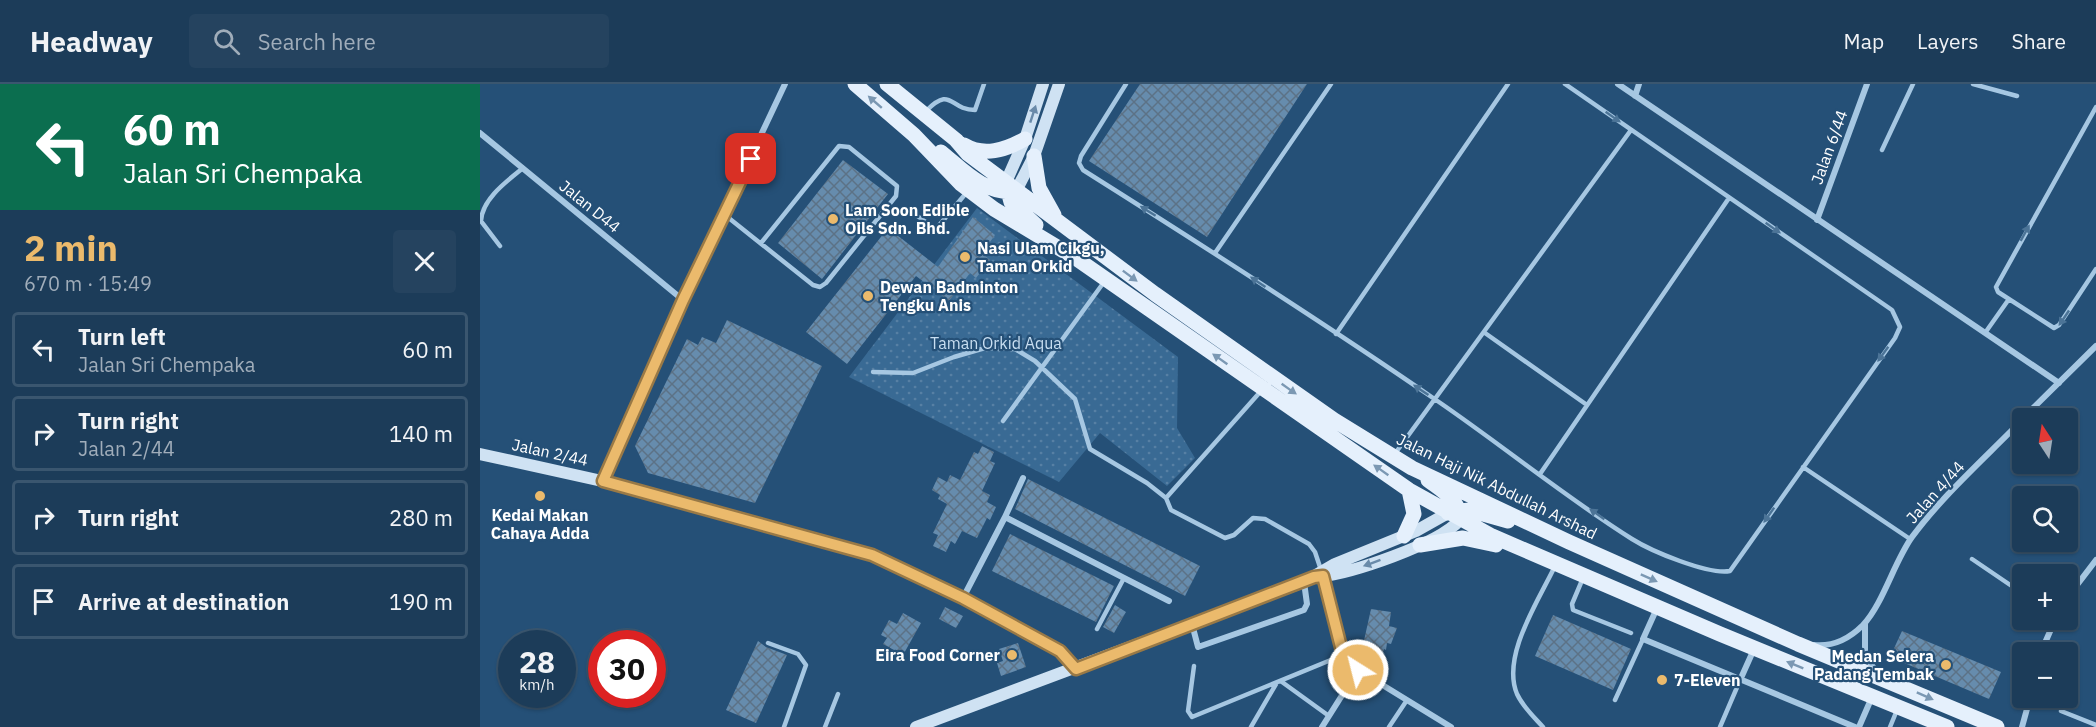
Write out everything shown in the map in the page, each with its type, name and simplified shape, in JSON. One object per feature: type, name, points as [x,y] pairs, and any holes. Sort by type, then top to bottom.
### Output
[{"type":"main road","points":[[855,84],[914,135],[969,190],[1106,280],[1409,490],[1531,553],[1947,727]]},
{"type":"main road","name":"Jalan Haji Nik Abdullah Arshad","points":[[887,84],[1010,188],[1334,420],[1412,468],[1569,542],[1797,644],[1883,677],[1996,727]]},
{"type":"main road","points":[[914,135],[930,143],[981,184],[999,192],[1010,188],[1011,202],[1067,254]]},
{"type":"main road","points":[[956,140],[971,149],[984,152],[1006,149],[1025,139]]},
{"type":"main road","points":[[1034,156],[1039,188],[1059,223]]},
{"type":"main road","points":[[1412,468],[1446,494],[1456,514]]},
{"type":"main road","points":[[1404,536],[1414,514],[1409,490]]},
{"type":"main road","points":[[1456,514],[1481,512],[1569,542]]},
{"type":"main road","points":[[1420,545],[1463,538],[1531,553]]},
{"type":"street","points":[[603,481],[683,300],[785,84]]},
{"type":"street","points":[[1010,188],[1043,84]]},
{"type":"street","points":[[1010,188],[1034,156],[1059,84]]},
{"type":"street","points":[[1618,84],[2059,382]]},
{"type":"street","points":[[1635,96],[1639,84]]},
{"type":"street","name":"Jalan 6/44","points":[[1817,220],[1867,84]]},
{"type":"street","name":"Jalan D44","points":[[480,133],[683,300]]},
{"type":"street","name":"Jalan 4/44","points":[[2034,408],[2096,346]]},
{"type":"street","name":"Jalan 4/44","points":[[1865,624],[1910,539],[1934,510],[2012,430]]},
{"type":"street","name":"Jalan 2/44","points":[[480,454],[603,481],[872,555],[963,598],[1060,651],[1076,669]]},
{"type":"street","points":[[963,598],[1023,478]]},
{"type":"street","points":[[1192,624],[1198,647],[1304,610],[1316,577],[1350,556],[1456,514]]},
{"type":"street","points":[[916,727],[1076,669],[1316,577],[1356,569],[1420,545],[1444,534],[1456,514]]},
{"type":"street","points":[[1005,517],[1169,601]]},
{"type":"street","points":[[2078,584],[2096,560]]},
{"type":"street","points":[[1316,577],[1343,655],[1358,670],[1450,727]]},
{"type":"street","points":[[1657,607],[1643,639],[1857,727],[1872,696]]},
{"type":"street","points":[[1797,644],[1834,645],[1849,638],[1865,624]]},
{"type":"street","points":[[1865,624],[1865,655],[1871,667],[1883,677]]},
{"type":"street","points":[[1741,678],[1754,648]]},
{"type":"street","points":[[1322,727],[1358,670]]},
{"type":"street","points":[[2022,727],[2027,708]]},
{"type":"lane","points":[[923,113],[938,99],[944,98],[975,110],[984,84]]},
{"type":"lane","points":[[1126,84],[1080,156],[1079,163],[1083,170],[1215,253],[1436,400],[1634,541],[1702,569],[1719,573],[1730,571],[1895,338],[1900,327],[1892,310],[1565,84]]},
{"type":"lane","points":[[1215,253],[1331,84]]},
{"type":"lane","points":[[1336,334],[1508,84]]},
{"type":"lane","points":[[1882,150],[1913,84]]},
{"type":"lane","points":[[1973,84],[2017,96]]},
{"type":"lane","points":[[2096,108],[1996,284],[1996,290],[2052,327],[2057,327],[2096,269]]},
{"type":"lane","points":[[1393,456],[1631,130]]},
{"type":"lane","points":[[725,215],[760,243],[813,285],[823,285],[896,196],[897,186],[849,147],[839,146],[760,243]]},
{"type":"lane","points":[[500,246],[481,221],[482,210],[507,181],[523,168]]},
{"type":"lane","points":[[910,211],[936,229],[969,190]]},
{"type":"lane","points":[[1540,474],[1729,198]]},
{"type":"lane","points":[[1003,421],[1106,280]]},
{"type":"lane","points":[[1985,333],[2009,298]]},
{"type":"lane","points":[[1485,333],[1587,405]]},
{"type":"lane","points":[[873,372],[913,373],[954,357],[987,348],[1015,349],[1042,367],[1076,401],[1090,449],[1147,483],[1166,498],[1171,510],[1225,538],[1234,535],[1253,518],[1265,519],[1311,546],[1316,577]]},
{"type":"lane","points":[[1166,498],[1263,389]]},
{"type":"lane","points":[[1803,467],[1910,539]]},
{"type":"lane","points":[[1972,560],[2012,586]]},
{"type":"lane","points":[[1544,727],[1524,706],[1516,692],[1513,662],[1556,563]]},
{"type":"lane","points":[[1584,576],[1572,604],[1573,610],[1631,633]]},
{"type":"lane","points":[[1097,629],[1124,578]]},
{"type":"lane","points":[[1615,700],[1643,639]]},
{"type":"lane","points":[[768,643],[798,654],[806,665],[784,727]]},
{"type":"lane","points":[[1194,666],[1188,711],[1192,717],[1282,682],[1343,655]]},
{"type":"lane","points":[[1720,727],[1741,678]]},
{"type":"lane","points":[[1282,682],[1329,716]]},
{"type":"lane","points":[[1251,727],[1276,684]]},
{"type":"lane","points":[[825,727],[838,694]]},
{"type":"lane","points":[[1389,727],[1407,700]]},
{"type":"lane","points":[[1890,727],[1898,707]]},
{"type":"lane","points":[[2061,711],[2096,725]]},
{"type":"green space","name":"Taman Orkid Aqua","points":[[977,208],[1178,357],[1177,428],[1195,458],[1167,486],[1100,433],[1059,482],[849,377]]},
{"type":"building","points":[[1140,84],[1307,84],[1207,237],[1089,161]]},
{"type":"building","name":"Lam Soon Edible Oils Sdn. Bhd.","points":[[843,160],[888,194],[822,279],[778,243]]},
{"type":"building","name":"Dewan Badminton Tengku Anis","points":[[973,217],[995,235],[982,253],[990,260],[976,278],[970,273],[949,301],[916,276],[847,364],[806,332],[888,228],[938,267]]},
{"type":"building","points":[[727,320],[822,366],[755,503],[648,473],[635,446],[687,339],[698,345],[702,337],[716,343]]},
{"type":"building","points":[[982,446],[994,452],[990,461],[995,463],[982,491],[990,495],[987,502],[996,507],[990,520],[987,518],[977,538],[962,531],[955,544],[951,541],[946,552],[933,546],[938,535],[933,533],[947,504],[938,499],[940,495],[932,490],[938,477],[947,482],[950,475],[960,480],[974,452],[978,454]]},
{"type":"building","points":[[1028,479],[1200,566],[1185,596],[1015,509]]},
{"type":"building","points":[[1010,534],[1114,586],[1096,622],[992,571]]},
{"type":"building","points":[[1115,605],[1126,612],[1114,633],[1103,627]]},
{"type":"building","points":[[945,607],[963,616],[956,628],[939,619]]},
{"type":"building","points":[[1371,609],[1391,612],[1389,626],[1397,628],[1391,644],[1387,643],[1382,657],[1361,654]]},
{"type":"building","points":[[903,613],[921,623],[903,655],[883,644],[887,638],[881,635],[889,620],[897,624]]},
{"type":"building","points":[[1553,615],[1631,649],[1613,690],[1535,656]]},
{"type":"building","name":"Medan Selera Padang Tembak","points":[[1902,631],[2001,672],[1989,699],[1890,657]]},
{"type":"building","points":[[758,641],[766,647],[787,655],[756,723],[726,710]]},
{"type":"building","name":"Eira Food Corner","points":[[1018,643],[1026,667],[1001,676],[997,663],[1003,661],[999,649]]},
{"type":"place","name":"Lam Soon Edible Oils Sdn. Bhd.","points":[[833,219]]},
{"type":"place","name":"Nasi Ulam Cikgu, Taman Orkid","points":[[965,257]]},
{"type":"place","name":"Dewan Badminton Tengku Anis","points":[[868,296]]},
{"type":"place","name":"Kedai Makan Cahaya Adda","points":[[540,496]]},
{"type":"place","name":"Eira Food Corner","points":[[1012,655]]},
{"type":"place","name":"Medan Selera Padang Tembak","points":[[1946,665]]},
{"type":"place","name":"7-Eleven","points":[[1662,680]]},
{"type":"route","points":[[751,159],[683,300],[603,481],[872,555],[963,598],[1060,651],[1076,669],[1314,577],[1323,576],[1343,655],[1358,670]]}]
